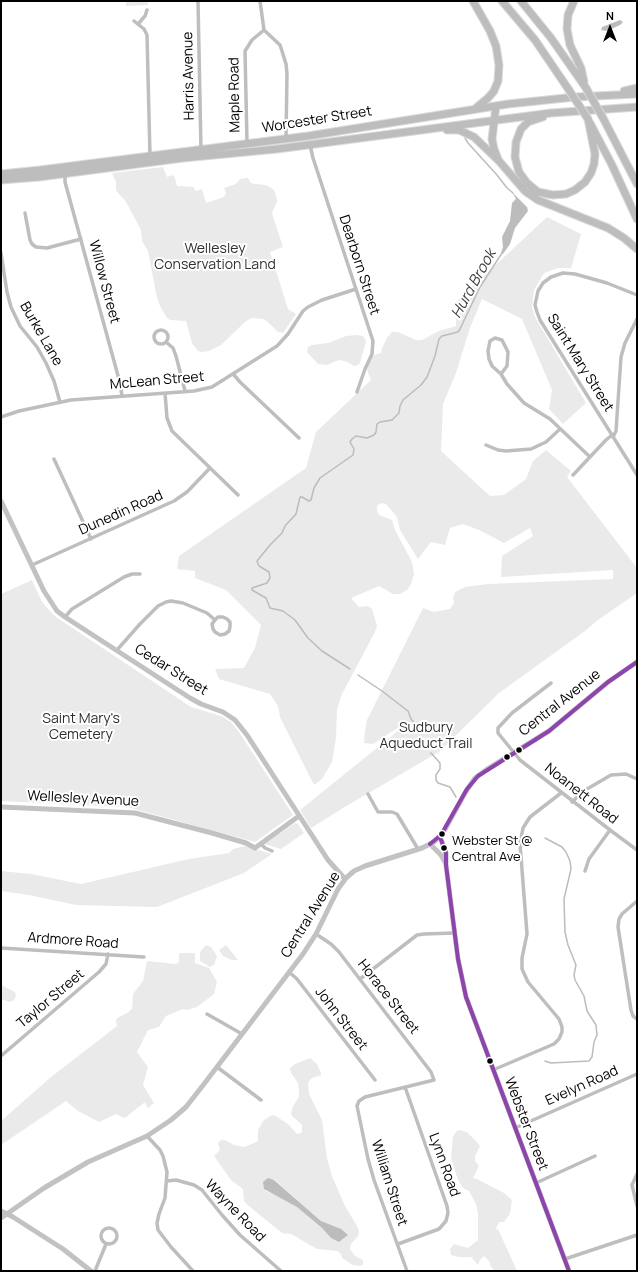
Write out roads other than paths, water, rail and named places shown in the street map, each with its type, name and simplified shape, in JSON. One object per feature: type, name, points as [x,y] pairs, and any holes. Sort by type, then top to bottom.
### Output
[{"type":"highway","points":[[473,1],[490,31],[496,46],[499,64],[498,77],[494,91],[475,109]]},
{"type":"highway","points":[[502,1],[535,40],[588,119],[614,169],[637,219]]},
{"type":"highway","points":[[521,1],[556,45],[586,88],[637,184]]},
{"type":"highway","points":[[574,1],[568,12],[566,29],[568,40],[581,68],[586,88]]},
{"type":"highway","points":[[610,94],[637,88]]},
{"type":"highway","name":"Worcester Street","points":[[1,174],[247,144],[496,106],[562,98],[610,94],[637,94]]},
{"type":"highway","points":[[496,106],[492,141],[499,161]]},
{"type":"highway","name":"Worcester Street","points":[[1,180],[64,174],[310,144],[555,112],[637,107]]},
{"type":"highway","points":[[555,112],[526,124],[518,133],[515,144],[516,161],[521,176],[533,188],[547,195],[569,193],[581,186],[590,176],[594,164],[595,154],[588,119]]},
{"type":"highway","points":[[429,128],[457,130],[467,133],[476,139],[499,161],[522,188],[538,200],[611,230],[624,238],[637,249]]},
{"type":"street","name":"Harris Avenue","points":[[198,1],[201,150]]},
{"type":"street","points":[[260,1],[264,30],[280,45],[285,60],[287,74],[286,138]]},
{"type":"street","points":[[138,24],[145,16],[147,10]]},
{"type":"street","points":[[134,21],[146,31],[147,34],[150,156]]},
{"type":"street","name":"Maple Road","points":[[247,144],[245,51],[252,40],[264,30]]},
{"type":"street","name":"Dearborn Street","points":[[310,144],[313,158],[373,344],[372,354],[357,392]]},
{"type":"street","name":"Willow Street","points":[[64,174],[122,396]]},
{"type":"street","points":[[26,213],[30,240],[36,247],[47,248],[81,239]]},
{"type":"street","name":"Burke Lane","points":[[1,253],[7,292],[11,307],[20,326],[37,347],[46,363],[54,381],[60,402]]},
{"type":"street","name":"Saint Mary Street","points":[[637,294],[576,274],[563,273],[554,275],[546,280],[539,288],[536,298],[536,308],[540,320],[637,475]]},
{"type":"street","name":"McLean Street","points":[[1,418],[14,412],[76,399],[165,393],[212,387],[234,375],[277,346],[288,334],[303,311],[308,307],[322,300],[356,289]]},
{"type":"street","points":[[573,475],[613,436],[616,431],[621,357],[627,339],[637,319]]},
{"type":"street","points":[[501,374],[508,366],[508,352],[504,342],[495,338],[490,343],[488,356],[492,366],[501,374],[507,384],[524,403],[547,417],[590,457]]},
{"type":"street","points":[[166,342],[173,348],[185,391]]},
{"type":"street","points":[[234,375],[299,438]]},
{"type":"street","points":[[165,393],[167,418],[170,428],[176,436],[238,495]]},
{"type":"street","points":[[486,444],[498,450],[527,450],[543,444],[560,429]]},
{"type":"street","points":[[54,459],[91,538]]},
{"type":"street","name":"Dunedin Road","points":[[32,565],[177,499],[190,489],[210,468]]},
{"type":"street","name":"Cedar Street","points":[[1,501],[49,599],[58,611],[193,700],[223,712],[235,720],[329,862],[345,879]]},
{"type":"street","points":[[66,617],[72,609],[124,577],[132,574],[140,574]]},
{"type":"street","points":[[117,650],[158,606],[166,602],[171,601],[183,603],[206,613],[215,620]]},
{"type":"street","points":[[218,617],[227,619],[230,622],[229,631],[220,635],[215,632],[212,624],[215,620],[218,617]]},
{"type":"street","name":"Central Avenue","points":[[1,1218],[44,1188],[88,1162],[147,1136],[171,1120],[186,1107],[289,972],[316,934],[337,891],[352,872],[365,866],[418,849],[430,844],[440,837],[473,780],[486,770],[549,731],[608,682],[637,662]]},
{"type":"street","name":"Noanett Road","points":[[551,683],[512,713],[498,729],[498,734],[520,760],[572,802],[637,850]]},
{"type":"street","points":[[572,802],[582,792],[611,775],[626,774],[637,779]]},
{"type":"street","points":[[493,1070],[554,1044],[562,1034],[562,1027],[559,1019],[528,982],[522,969],[522,958],[526,934],[520,844],[523,828],[530,817],[561,793]]},
{"type":"street","points":[[368,794],[378,812],[392,812],[397,814],[414,840],[418,849]]},
{"type":"street","name":"Wellesley Avenue","points":[[1,807],[137,813],[218,834],[246,843],[255,848],[261,844]]},
{"type":"street","points":[[272,851],[265,848],[261,844],[299,816]]},
{"type":"street","points":[[585,871],[588,859],[610,830]]},
{"type":"street","name":"Webster Street","points":[[440,837],[446,851],[446,865],[459,970],[466,997],[569,1271]]},
{"type":"street","name":"Webster Street","points":[[430,844],[441,855],[446,865]]},
{"type":"street","points":[[637,901],[622,914],[618,927],[631,1010],[633,1016],[637,1019]]},
{"type":"street","points":[[360,979],[417,935],[454,933]]},
{"type":"street","name":"Horace Street","points":[[316,934],[334,946],[431,1072],[434,1080],[405,1087]]},
{"type":"street","name":"Ardmore Road","points":[[1,948],[144,957]]},
{"type":"street","name":"Taylor Street","points":[[1,1056],[99,972],[106,964],[108,954]]},
{"type":"street","name":"John Street","points":[[289,972],[297,979],[375,1080]]},
{"type":"street","points":[[207,1014],[215,1020],[242,1034]]},
{"type":"street","points":[[217,1067],[261,1100]]},
{"type":"street","name":"Evelyn Road","points":[[515,1128],[637,1074]]},
{"type":"street","name":"William Street","points":[[405,1087],[365,1097],[359,1101],[357,1104],[357,1109],[374,1180],[407,1271]]},
{"type":"street","name":"Lynn Road","points":[[398,1244],[439,1229],[446,1221],[448,1213],[447,1206],[405,1087]]},
{"type":"street","points":[[147,1136],[163,1156],[167,1172],[164,1198],[157,1223],[158,1230],[171,1248],[193,1271]]},
{"type":"street","points":[[536,1184],[595,1156]]},
{"type":"street","points":[[637,1174],[633,1180],[632,1188],[637,1206]]},
{"type":"street","name":"Wayne Road","points":[[167,1181],[176,1180],[194,1185],[202,1190],[240,1235],[281,1271]]},
{"type":"street","points":[[1,1211],[63,1249],[91,1271]]},
{"type":"street","points":[[106,1228],[114,1229],[117,1236],[116,1240],[110,1245],[106,1244],[101,1240],[101,1233],[106,1228]]},
{"type":"street","points":[[565,1259],[637,1235]]},
{"type":"street","points":[[95,1271],[106,1244]]},
{"type":"waterway","name":"Hurd Brook","points":[[465,138],[507,188],[513,193]]},
{"type":"waterway","name":"Hurd Brook","points":[[350,669],[322,651],[308,638],[295,620],[283,611],[270,608],[266,598],[252,590],[252,588],[267,583],[270,578],[269,572],[259,566],[257,561],[282,533],[285,526],[296,514],[300,497],[309,501],[311,500],[314,488],[320,478],[353,455],[354,449],[350,442],[352,439],[356,436],[367,438],[374,435],[377,424],[392,420],[399,413],[403,400],[421,385],[427,377],[435,356],[439,339],[442,336],[458,332],[480,287],[502,253]]},
{"type":"waterway","name":"Hurd Brook","points":[[358,675],[408,711],[411,719],[421,731]]},
{"type":"waterway","name":"Hurd Brook","points":[[431,753],[440,763],[440,769],[436,775],[436,780],[438,783],[450,787],[456,797]]},
{"type":"waterway","name":"Hurd Brook","points":[[545,838],[562,847],[570,861],[571,869],[564,899],[565,932],[568,945],[576,965],[574,975],[575,980],[584,996],[587,1011],[596,1025],[597,1035],[594,1042],[592,1057],[589,1061],[551,1063],[545,1061]]},
{"type":"place","name":"Webster St @ Central Ave","points":[[444,848]]},
{"type":"park label","name":"Wellesley Conservation Land","points":[[215,258]]},
{"type":"park label","name":"Saint Mary's Cemetery","points":[[81,728]]},
{"type":"park label","name":"Sudbury Aqueduct Trail","points":[[426,736]]}]
